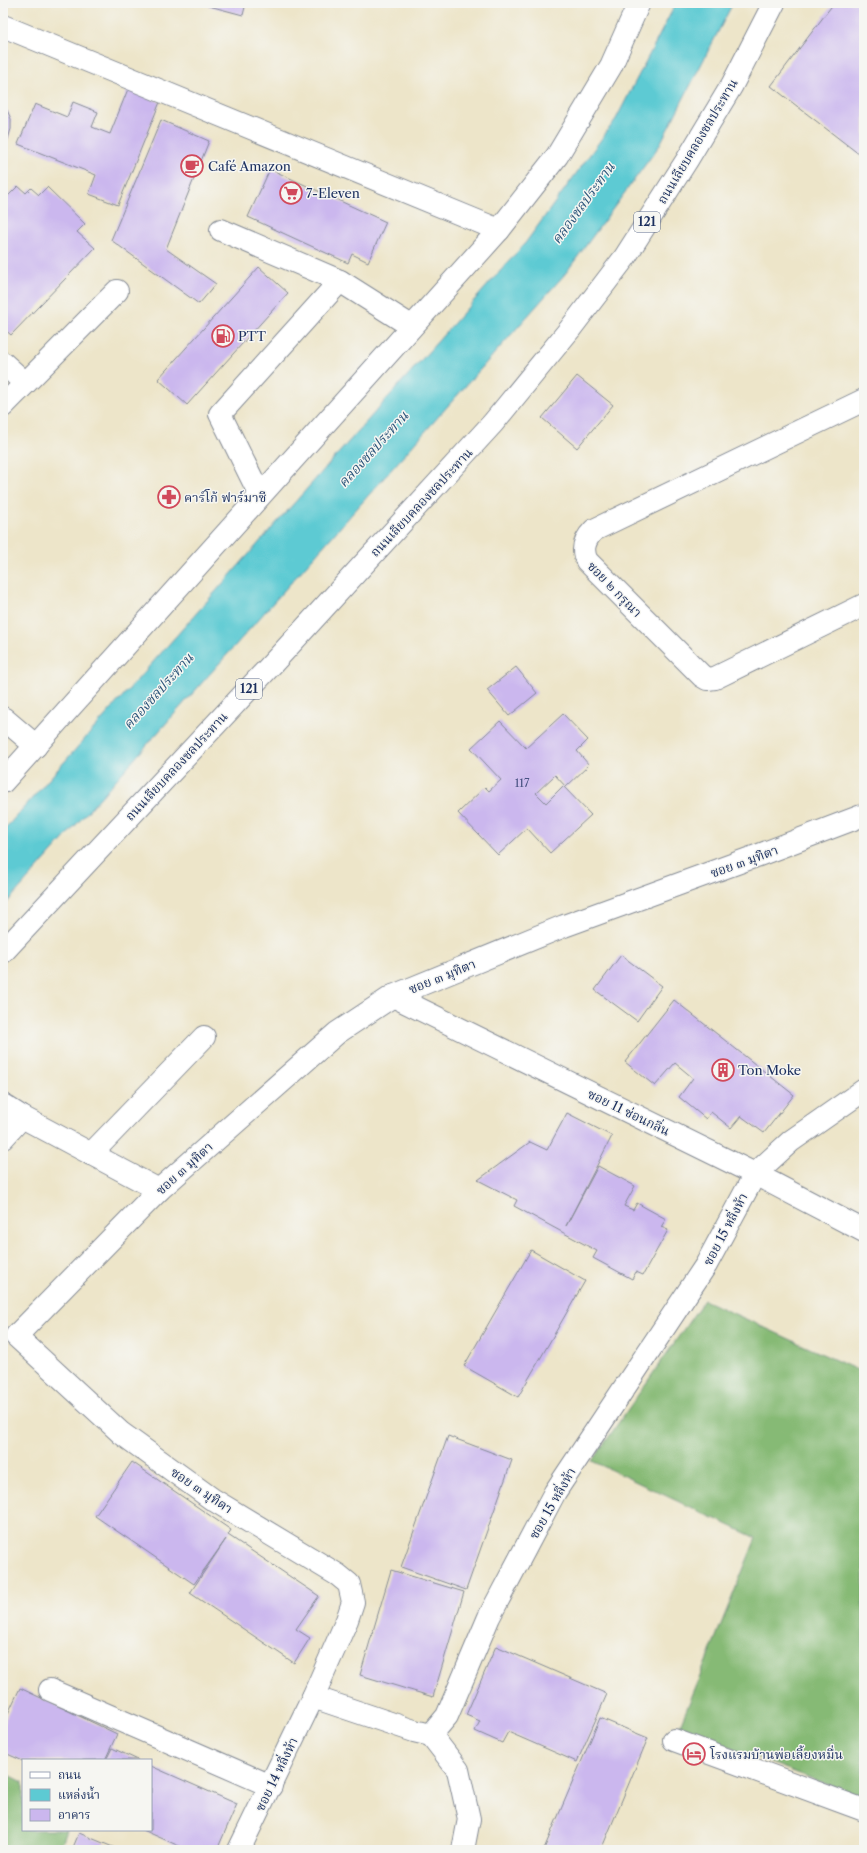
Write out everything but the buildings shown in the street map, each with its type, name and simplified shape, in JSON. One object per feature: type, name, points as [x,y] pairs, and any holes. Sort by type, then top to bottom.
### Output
[{"type":"street","points":[[3,782],[411,326],[499,230],[557,156],[610,66],[639,3]]},
{"type":"street","name":"ถนนเลียบคลองชลประทาน","points":[[3,952],[280,656],[493,423],[570,329],[625,257],[687,160],[732,85],[774,3]]},
{"type":"street","points":[[3,26],[499,230]]},
{"type":"street","points":[[221,230],[340,281],[411,326]]},
{"type":"street","points":[[260,495],[220,414],[340,281]]},
{"type":"street","points":[[3,406],[117,291]]},
{"type":"street","points":[[3,363],[25,384]]},
{"type":"street","name":"ซอย ๒ กรุณา","points":[[864,400],[594,530],[587,537],[583,554],[587,561],[702,676],[707,679],[715,678],[864,605]]},
{"type":"street","points":[[3,718],[36,746]]},
{"type":"street","name":"ซอย ๓ มุทิตา","points":[[313,1697],[353,1602],[349,1584],[338,1575],[212,1499],[121,1433],[16,1336],[159,1190],[336,1034],[393,996],[564,926],[759,856],[864,815]]},
{"type":"street","name":"ซอย 11 ซ่อนกลิ่น","points":[[393,996],[755,1174],[864,1231]]},
{"type":"street","points":[[91,1154],[204,1037]]},
{"type":"street","name":"ซอย 15 หลิ่งห้า","points":[[431,1735],[447,1716],[489,1617],[555,1492],[706,1265],[755,1174],[791,1141],[864,1090]]},
{"type":"street","points":[[3,1105],[22,1117],[159,1190]]},
{"type":"street","points":[[3,1138],[22,1117]]},
{"type":"street","points":[[50,1690],[270,1786]]},
{"type":"street","points":[[313,1697],[414,1731],[431,1735],[458,1770],[469,1819],[463,1850]]},
{"type":"street","name":"ซอย 14 หลิ่งห้า","points":[[239,1850],[313,1697]]},
{"type":"street","points":[[674,1740],[864,1810]]},
{"type":"green space","points":[[704,1300],[864,1373],[863,1798],[679,1728],[756,1538],[592,1461]]},
{"type":"green space","points":[[3,1772],[22,1782],[22,1831],[67,1831],[60,1850],[3,1850]]},
{"type":"water","name":"คลองชลประทาน","points":[[676,3],[733,3],[659,146],[565,274],[3,907],[3,831],[526,242],[616,119]]},
{"type":"place","name":"Café Amazon","points":[[192,166]]},
{"type":"place","name":"7-Eleven","points":[[291,193]]},
{"type":"place","name":"PTT","points":[[223,336]]},
{"type":"place","name":"คาร์โก้ ฟาร์มาซี","points":[[169,497]]},
{"type":"place","name":"Ton Moke","points":[[723,1070]]},
{"type":"place","name":"โรงแรมบ้านพ่อเลี้ยงหมื่น","points":[[694,1754]]}]
